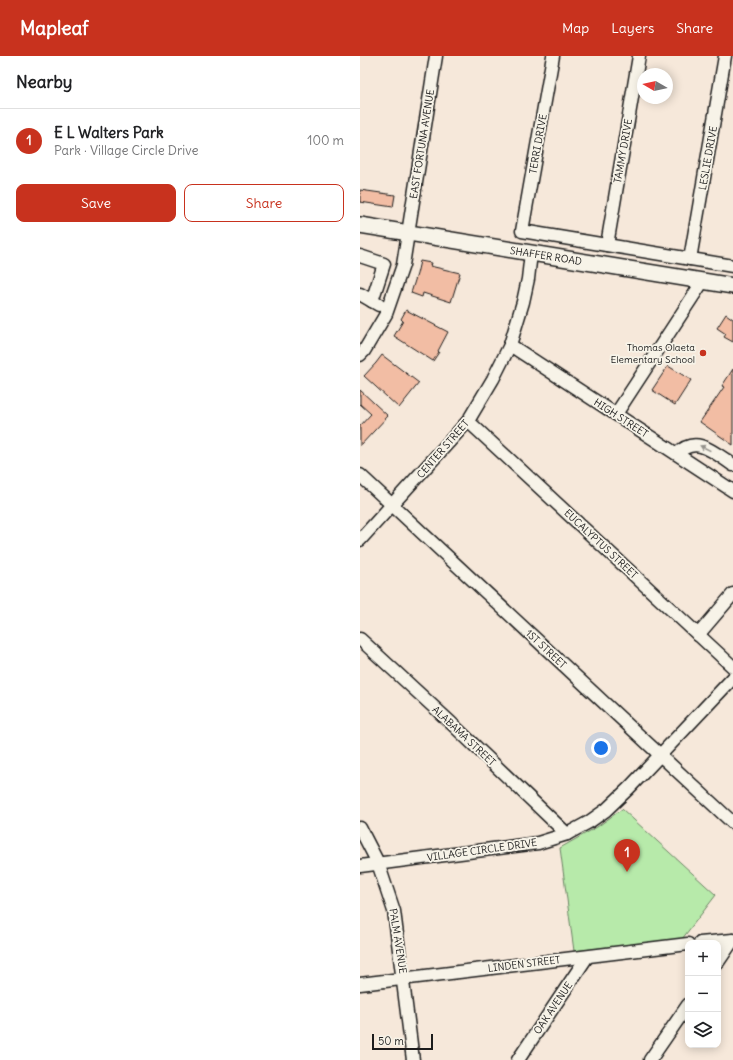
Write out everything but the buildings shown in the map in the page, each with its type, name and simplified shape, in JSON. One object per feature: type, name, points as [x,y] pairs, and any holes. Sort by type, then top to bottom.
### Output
[{"type":"main road","name":"SHAFFER ROAD","points":[[360,225],[733,286]]},
{"type":"street","name":"EAST FORTUNA AVENUE","points":[[360,355],[364,351],[387,310],[403,265],[436,56]]},
{"type":"street","name":"TERRI DRIVE","points":[[522,231],[553,56]]},
{"type":"street","name":"TAMMY DRIVE","points":[[607,245],[639,56]]},
{"type":"street","name":"LESLIE DRIVE","points":[[690,259],[725,56]]},
{"type":"street","name":"SHAFFER ROAD","points":[[522,231],[733,266]]},
{"type":"street","name":"CENTER STREET","points":[[360,540],[468,421],[494,379],[510,345],[528,279],[531,253]]},
{"type":"street","points":[[360,256],[384,264],[372,301]]},
{"type":"street","points":[[616,414],[703,281]]},
{"type":"street","points":[[360,294],[387,310]]},
{"type":"street","name":"HIGH STREET","points":[[510,345],[733,491]]},
{"type":"street","name":"EUCALYPTUS STREET","points":[[468,421],[733,667]]},
{"type":"street","points":[[677,454],[682,449],[690,445],[702,446],[733,465]]},
{"type":"street","name":"1ST STREET","points":[[360,475],[733,823]]},
{"type":"street","points":[[698,635],[733,594]]},
{"type":"street","name":"ALABAMA STREET","points":[[360,639],[450,722],[567,834]]},
{"type":"street","name":"VILLAGE CIRCLE DRIVE","points":[[360,866],[538,843],[567,834],[589,822],[606,810],[630,788],[733,678]]},
{"type":"street","name":"PALM AVENUE","points":[[360,828],[378,863],[394,910],[413,1060]]},
{"type":"street","points":[[721,941],[733,940]]},
{"type":"street","points":[[721,958],[733,940]]},
{"type":"street","name":"LINDEN STREET","points":[[360,984],[685,944]]},
{"type":"street","name":"OAK AVENUE","points":[[518,1060],[587,956]]},
{"type":"street","points":[[650,1060],[685,1009]]},
{"type":"green space","points":[[622,809],[716,895],[682,939],[574,951],[560,848],[597,827]]},
{"type":"place","name":"Thomas Olaeta Elementary School","points":[[703,353]]},
{"type":"place","name":"E L Walters Park","points":[[627,872]]}]
